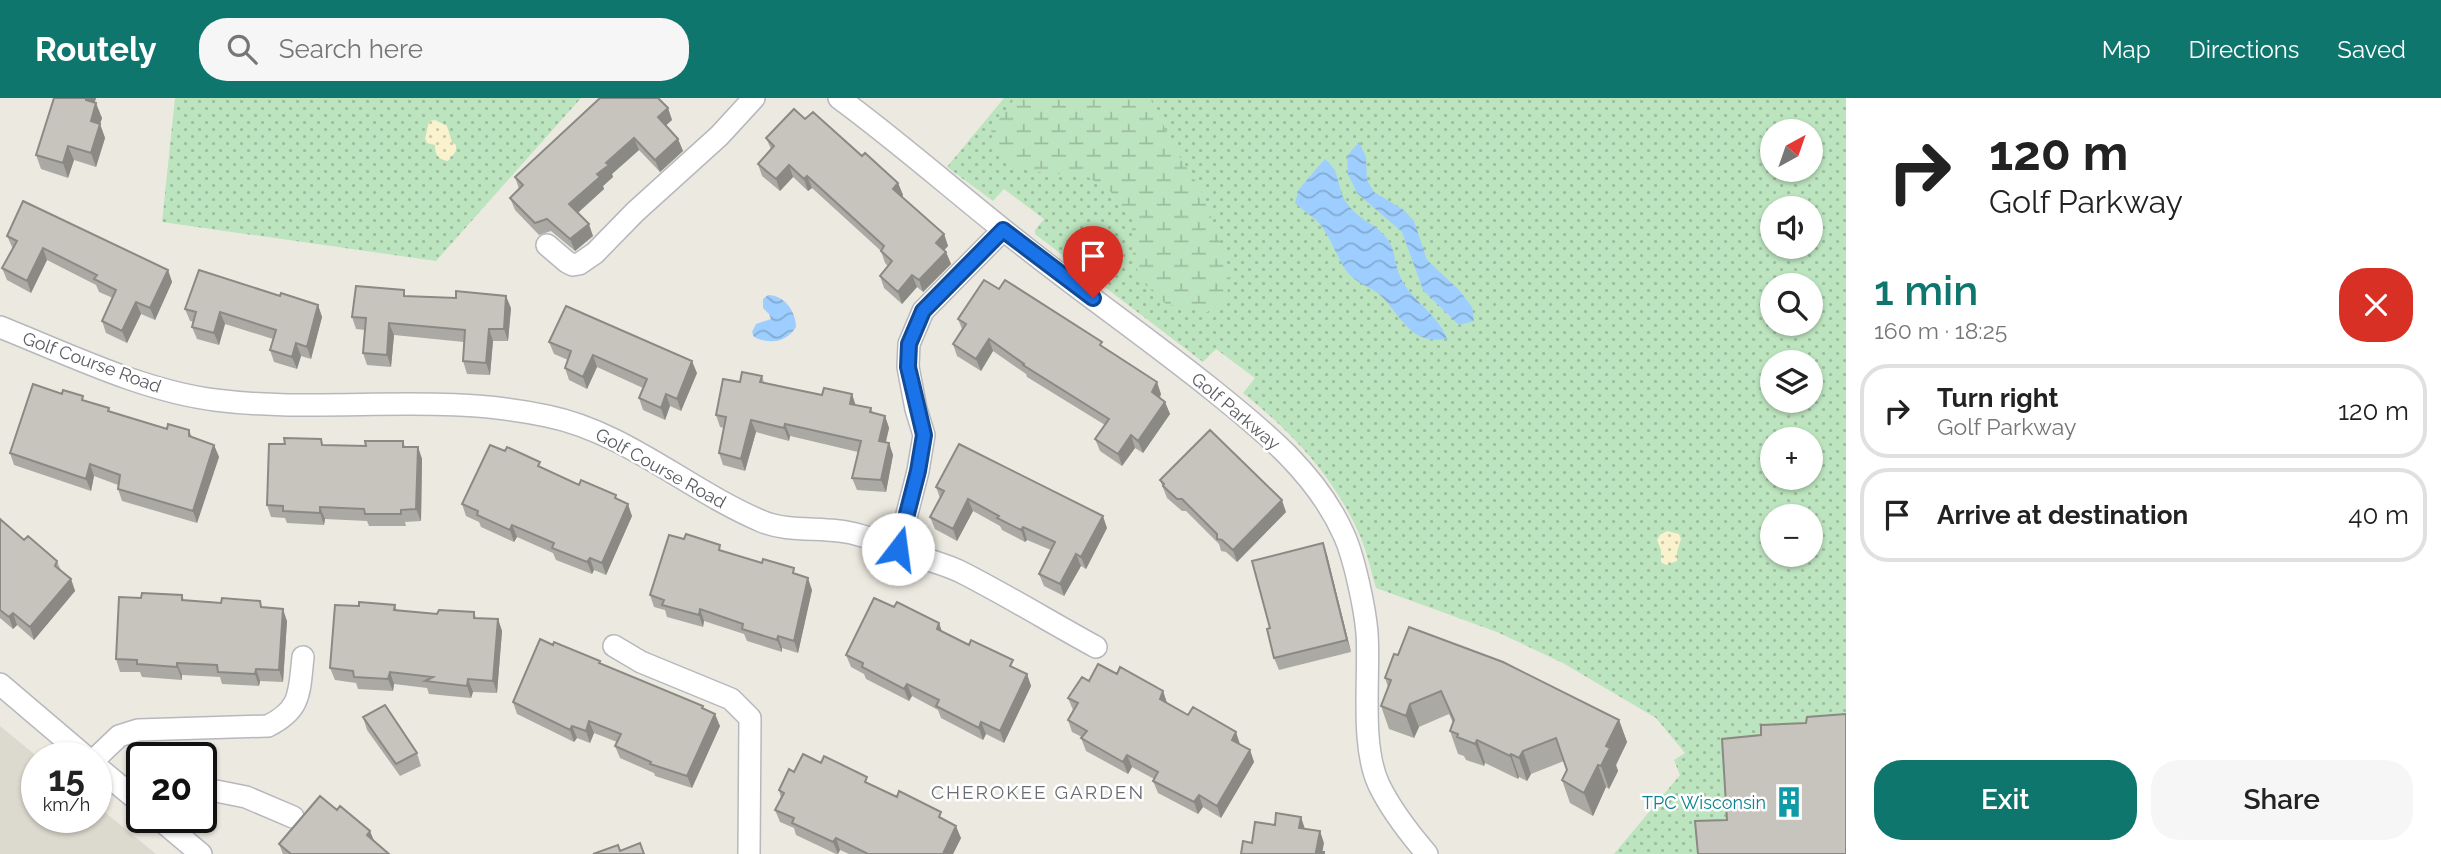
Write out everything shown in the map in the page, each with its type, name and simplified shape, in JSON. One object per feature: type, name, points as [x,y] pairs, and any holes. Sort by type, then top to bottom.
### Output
[{"type":"street","points":[[547,245],[573,265],[595,253],[635,212],[719,136],[754,98]]},
{"type":"street","name":"Golf Parkway","points":[[839,98],[1003,230],[1160,347],[1249,419],[1291,458],[1312,482],[1345,536],[1353,561],[1367,632],[1371,761],[1378,783],[1401,821],[1427,854]]},
{"type":"street","points":[[898,549],[918,471],[924,435],[908,367],[909,344],[923,311],[1003,230]]},
{"type":"street","name":"Golf Course Road","points":[[0,327],[123,375],[176,392],[215,400],[313,407],[474,406],[513,409],[550,416],[589,428],[620,442],[735,510],[766,523],[858,534],[961,572],[1096,647]]},
{"type":"street","points":[[614,646],[641,662],[732,699],[750,718],[749,854]]},
{"type":"street","points":[[112,743],[119,736],[138,730],[268,726],[284,718],[294,708],[300,688],[303,657]]},
{"type":"street","points":[[0,684],[68,742]]},
{"type":"street","points":[[112,779],[126,791]]},
{"type":"street","points":[[217,791],[246,797],[293,817]]},
{"type":"street","points":[[176,833],[201,854]]},
{"type":"shaded area","points":[[0,726],[21,743],[21,833],[112,833],[112,818],[126,830],[126,833],[130,833],[156,854],[0,854]]},
{"type":"green space","points":[[175,98],[581,98],[436,261],[162,222]]},
{"type":"green space","name":"TPC Wisconsin","points":[[1004,98],[1846,98],[1846,854],[1614,854],[1680,775],[1674,760],[1685,753],[1656,718],[1563,663],[1497,632],[1376,588],[1362,542],[1338,495],[1295,440],[1243,393],[1255,378],[1216,349],[1203,362],[1035,234],[1044,219],[1004,189],[993,201],[947,167]]},
{"type":"green space","points":[[1015,98],[1150,98],[1176,151],[1200,188],[1212,219],[1231,275],[1226,298],[1206,313],[1166,304],[1140,280],[1132,251],[1132,219],[1110,191],[1083,174],[1049,174],[1020,168],[998,151],[991,130]]},
{"type":"sand","points":[[435,120],[447,126],[452,142],[456,145],[456,151],[448,161],[438,156],[435,145],[427,143],[425,139],[429,121]]},
{"type":"sand","points":[[1667,531],[1679,534],[1681,539],[1677,561],[1666,565],[1661,562],[1661,550],[1657,540]]},
{"type":"water","points":[[1359,142],[1366,157],[1367,180],[1374,192],[1404,210],[1414,221],[1427,260],[1459,290],[1472,307],[1474,321],[1459,325],[1423,290],[1402,232],[1357,193],[1348,174],[1347,156]]},
{"type":"water","points":[[1325,159],[1334,170],[1350,207],[1389,241],[1404,283],[1437,322],[1447,339],[1424,338],[1409,329],[1379,295],[1351,276],[1320,224],[1295,203],[1299,189]]},
{"type":"water","points":[[768,295],[784,301],[792,310],[795,321],[796,327],[792,332],[778,341],[754,337],[752,332],[756,324],[771,319],[763,308],[763,299]]},
{"type":"building","points":[[54,98],[86,98],[96,103],[91,121],[100,124],[91,153],[68,146],[63,163],[36,155]]},
{"type":"building","points":[[600,98],[658,98],[668,108],[658,117],[678,139],[655,160],[634,138],[606,163],[609,165],[597,174],[600,177],[569,204],[589,224],[570,239],[547,219],[535,223],[510,198],[523,185],[515,177]]},
{"type":"building","points":[[794,109],[805,119],[813,112],[862,156],[865,153],[898,183],[893,189],[944,234],[936,243],[946,252],[919,280],[912,275],[898,292],[880,276],[892,261],[881,251],[884,246],[807,176],[804,179],[789,165],[776,179],[758,164],[774,146],[766,138]]},
{"type":"building","points":[[23,201],[168,270],[150,308],[136,302],[122,331],[102,321],[116,290],[94,279],[97,275],[43,248],[27,281],[2,268],[17,241],[7,236]]},
{"type":"building","points":[[199,270],[318,305],[307,347],[296,343],[292,357],[270,350],[276,330],[220,312],[214,333],[192,327],[196,312],[185,309]]},
{"type":"building","points":[[984,280],[999,289],[1005,280],[1102,342],[1100,345],[1157,382],[1152,392],[1165,402],[1138,441],[1131,435],[1118,454],[1095,439],[1109,419],[1023,365],[989,339],[976,359],[953,344],[966,324],[958,319]]},
{"type":"building","points":[[356,286],[404,290],[404,296],[456,298],[456,291],[506,296],[504,329],[489,329],[486,363],[463,361],[465,330],[389,323],[387,355],[363,353],[366,318],[352,317]]},
{"type":"building","points":[[566,306],[692,361],[677,399],[666,394],[661,408],[639,398],[647,379],[593,355],[583,377],[565,368],[571,351],[549,342]]},
{"type":"building","points":[[742,372],[762,376],[760,382],[822,395],[824,388],[852,394],[850,404],[871,408],[870,412],[885,416],[879,441],[889,443],[881,480],[852,478],[861,441],[785,424],[784,428],[751,420],[741,459],[719,453],[726,417],[716,415],[723,379],[740,382]]},
{"type":"building","points":[[33,384],[62,394],[63,390],[83,396],[82,400],[109,408],[108,411],[167,429],[168,424],[189,430],[189,436],[214,445],[193,511],[118,489],[120,475],[90,464],[86,479],[10,453]]},
{"type":"building","points":[[1210,430],[1282,500],[1233,550],[1217,539],[1217,534],[1182,499],[1177,499],[1163,486],[1160,480]]},
{"type":"building","points":[[284,438],[321,439],[322,445],[366,446],[365,441],[403,441],[403,447],[418,447],[416,509],[401,510],[401,514],[365,514],[364,509],[320,507],[320,513],[283,511],[283,506],[267,505],[269,444],[285,444]]},
{"type":"building","points":[[959,444],[1103,516],[1081,557],[1076,554],[1060,584],[1039,574],[1055,542],[1023,527],[1021,530],[968,499],[953,529],[930,517],[944,491],[936,487]]},
{"type":"building","points":[[490,445],[505,451],[507,447],[540,462],[538,466],[579,485],[581,480],[616,495],[615,498],[628,504],[602,563],[590,558],[587,562],[552,548],[554,543],[512,525],[510,530],[477,515],[478,511],[462,504]]},
{"type":"building","points":[[0,519],[24,540],[28,536],[57,561],[55,566],[71,579],[30,627],[13,613],[9,617],[0,610]]},
{"type":"building","points":[[686,534],[720,545],[719,550],[762,563],[763,559],[794,568],[793,573],[808,578],[794,641],[778,636],[777,640],[742,629],[743,624],[700,609],[699,615],[662,605],[664,600],[650,595],[669,535],[684,539]]},
{"type":"building","points":[[1323,543],[1347,640],[1274,658],[1267,629],[1270,628],[1252,561]]},
{"type":"building","points":[[142,593],[182,595],[182,600],[221,603],[222,598],[260,601],[261,607],[283,609],[279,670],[256,669],[255,674],[218,672],[217,665],[177,663],[177,667],[137,664],[137,660],[116,659],[119,597],[141,598]]},
{"type":"building","points":[[874,598],[894,607],[897,602],[939,623],[937,629],[969,645],[971,640],[1013,660],[1010,666],[1027,674],[1000,731],[981,722],[979,728],[936,706],[939,700],[907,684],[904,689],[862,667],[863,663],[846,655]]},
{"type":"building","points":[[359,602],[395,605],[394,610],[437,614],[439,610],[474,612],[474,618],[498,619],[493,681],[468,679],[467,686],[425,681],[433,677],[390,672],[388,679],[354,677],[353,671],[330,668],[335,605],[359,606]]},
{"type":"building","points":[[1409,627],[1503,662],[1619,720],[1606,746],[1610,748],[1584,793],[1562,780],[1567,770],[1556,738],[1523,751],[1519,758],[1477,740],[1475,744],[1457,737],[1458,734],[1450,731],[1454,720],[1441,691],[1410,704],[1406,716],[1381,706],[1391,680],[1385,678]]},
{"type":"building","points":[[540,639],[600,661],[599,663],[703,706],[702,708],[715,714],[687,776],[650,764],[651,762],[615,746],[621,734],[589,721],[586,731],[572,726],[570,730],[513,702]]},
{"type":"building","points":[[1098,664],[1117,674],[1120,667],[1163,691],[1160,699],[1188,715],[1193,707],[1236,732],[1232,740],[1250,750],[1217,806],[1199,795],[1194,802],[1153,781],[1158,772],[1127,755],[1123,762],[1081,738],[1087,731],[1068,720],[1078,703],[1068,698],[1082,677],[1089,681]]},
{"type":"building","points":[[385,705],[417,753],[396,764],[363,717]]},
{"type":"building","name":"TPC Wisconsin","points":[[1846,714],[1846,854],[1698,854],[1695,821],[1727,820],[1722,739],[1761,735],[1761,725],[1806,723],[1807,717]]},
{"type":"building","points":[[803,754],[821,763],[824,756],[867,777],[865,782],[897,797],[899,791],[941,812],[939,817],[956,826],[943,854],[868,854],[836,838],[833,842],[792,823],[794,818],[775,810],[784,793],[779,790],[789,769],[794,772]]},
{"type":"building","points":[[320,796],[337,810],[340,806],[370,831],[367,835],[389,854],[291,854],[279,844]]},
{"type":"building","points":[[1276,813],[1301,817],[1299,828],[1320,831],[1316,852],[1324,854],[1241,854],[1243,841],[1252,843],[1255,822],[1275,825]]},
{"type":"building","points":[[640,843],[644,854],[593,854],[618,845],[620,851]]},
{"type":"place","name":"TPC Wisconsin","points":[[1789,802]]},
{"type":"district","name":"CHEROKEE GARDEN","points":[[1038,792]]},
{"type":"route","points":[[898,549],[918,471],[924,435],[908,367],[909,344],[923,311],[1003,230],[1093,298]]}]
